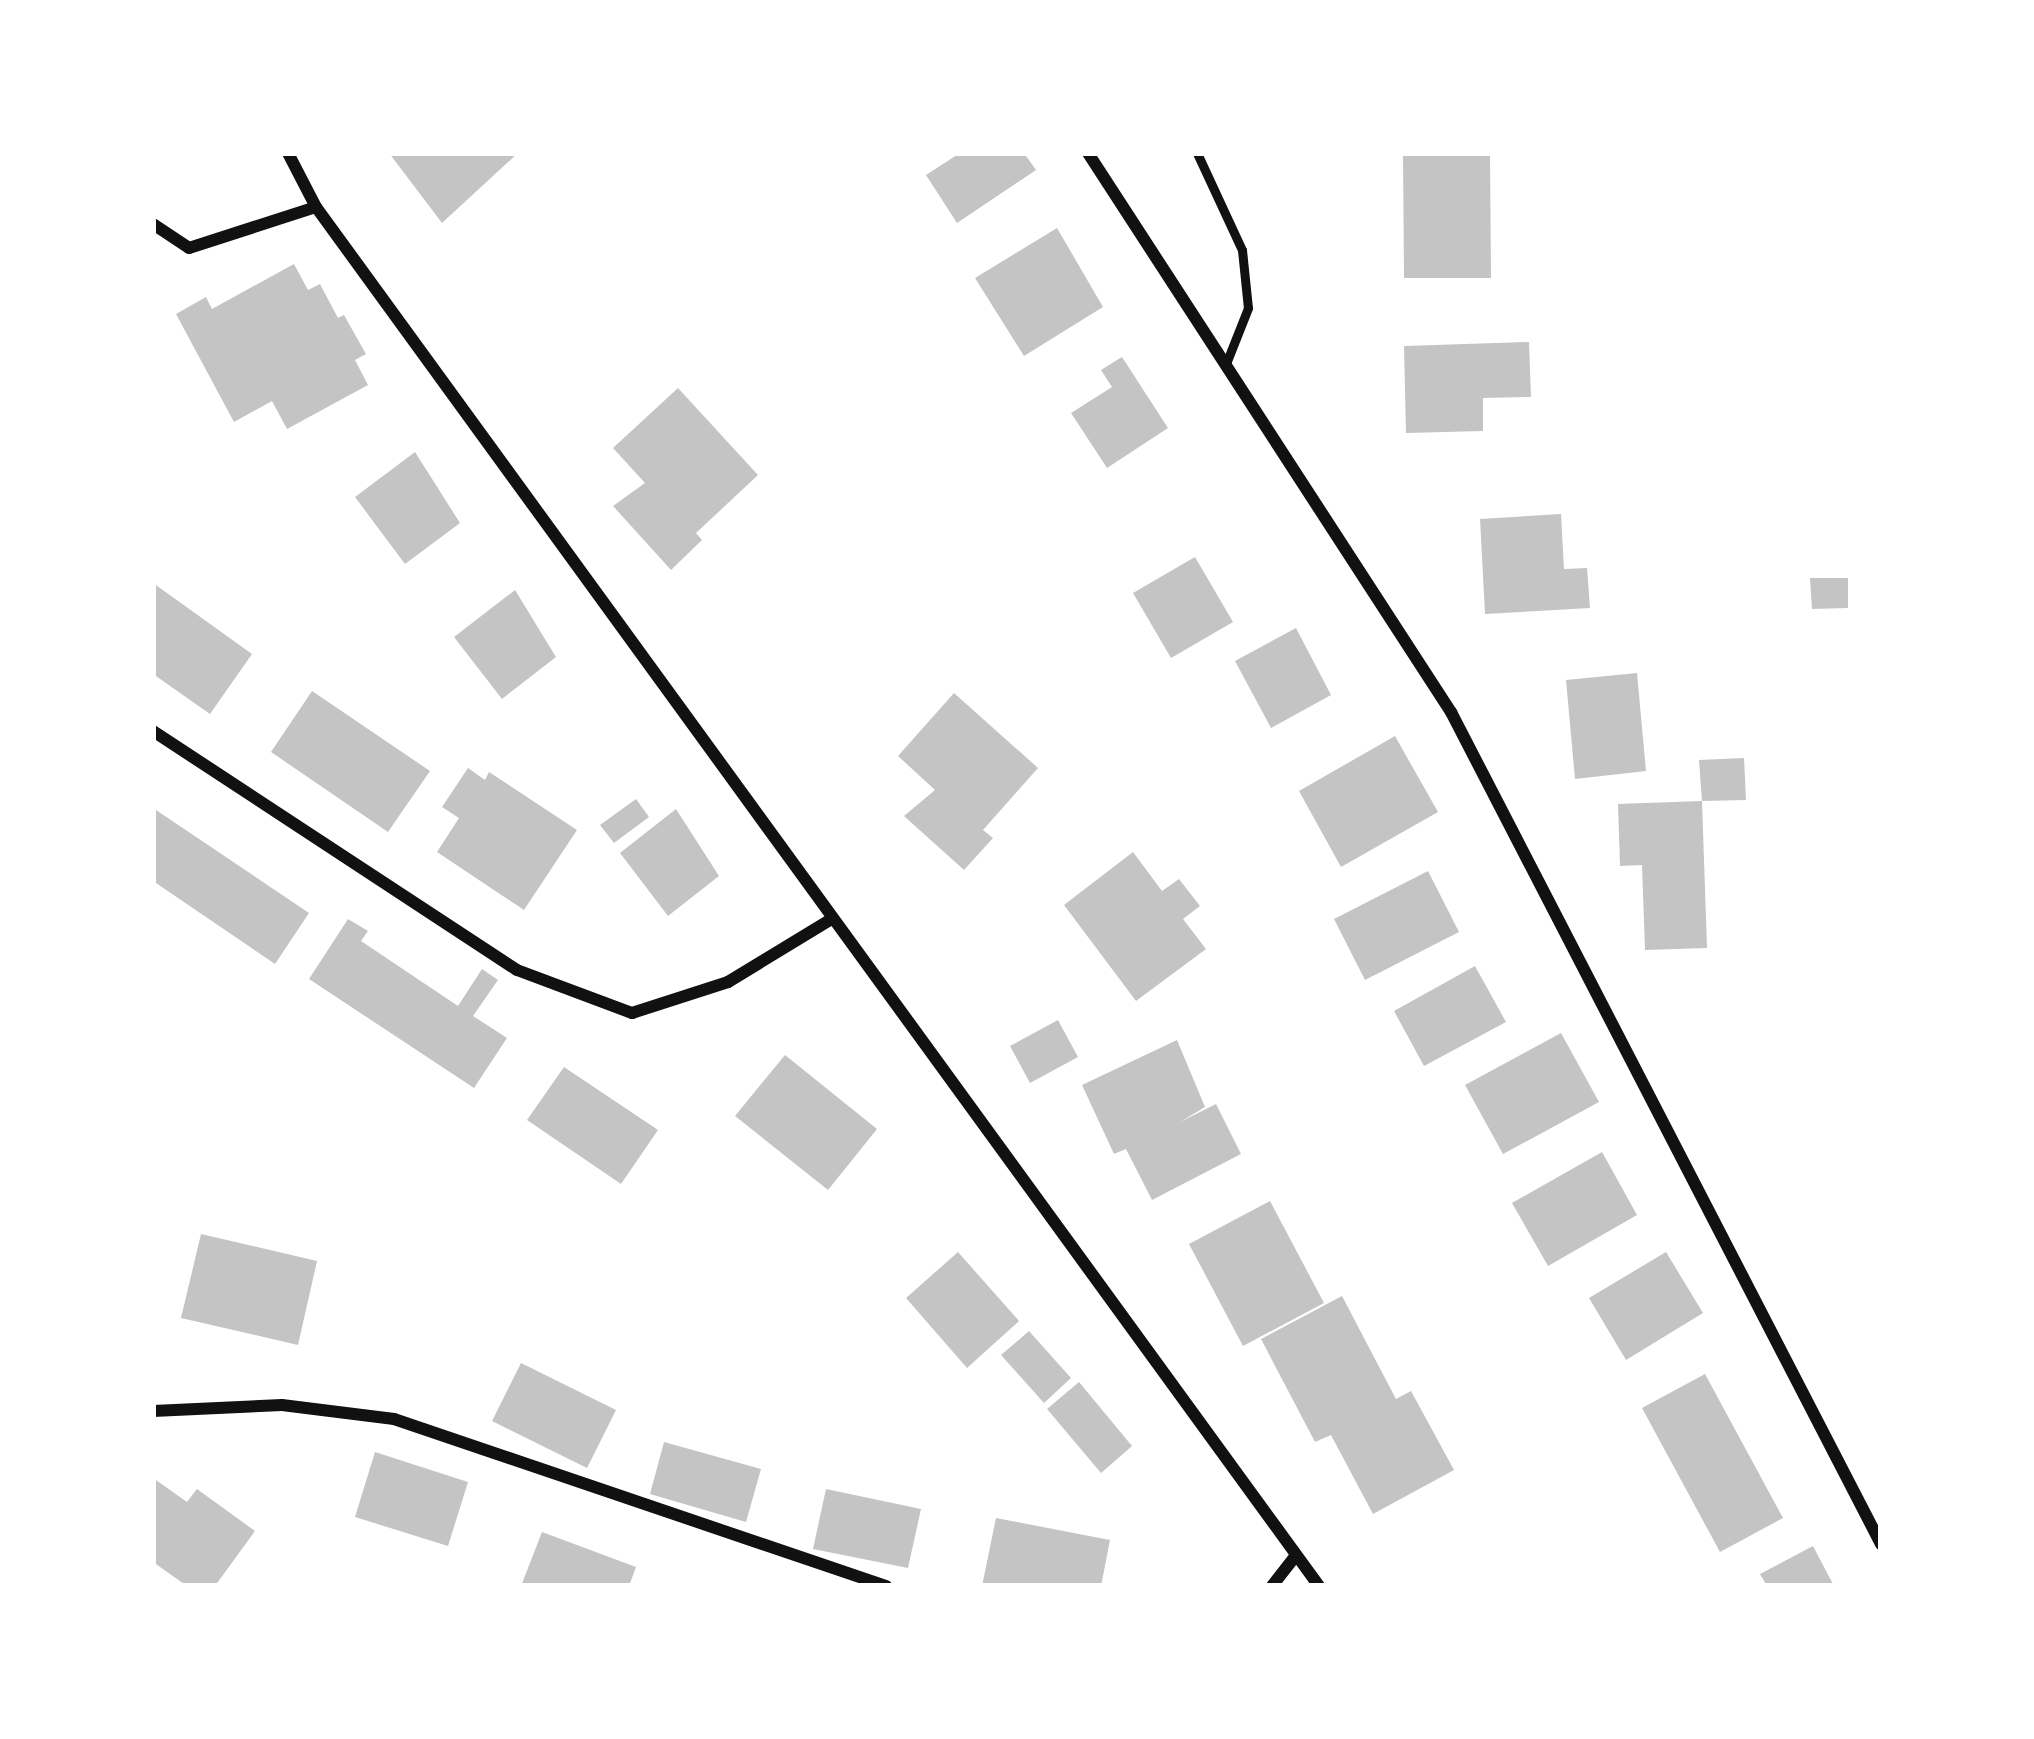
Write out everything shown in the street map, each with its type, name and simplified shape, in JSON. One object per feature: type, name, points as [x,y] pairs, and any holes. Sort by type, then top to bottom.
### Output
[{"type":"street","points":[[288,153],[316,208],[1319,1586]]},
{"type":"street","points":[[1088,153],[1451,712],[1881,1544]]},
{"type":"street","points":[[153,224],[189,248],[316,208]]},
{"type":"street","points":[[153,731],[518,970],[632,1013],[728,982],[830,920]]},
{"type":"street","points":[[153,1412],[282,1406],[394,1419],[886,1586]]},
{"type":"street","points":[[1272,1586],[1296,1555]]},
{"type":"lane","points":[[1197,153],[1242,250],[1248,308],[1227,361]]},
{"type":"building","points":[[389,153],[518,153],[442,223]]},
{"type":"building","points":[[960,153],[1024,153],[1036,170],[957,223],[926,175]]},
{"type":"building","points":[[1403,153],[1490,153],[1491,278],[1404,278]]},
{"type":"building","points":[[1057,228],[1103,307],[1024,356],[975,278]]},
{"type":"building","points":[[294,264],[308,290],[320,284],[338,318],[344,315],[366,354],[355,360],[368,385],[287,429],[272,401],[234,422],[176,314],[206,297],[212,309]]},
{"type":"building","points":[[1529,342],[1531,397],[1483,398],[1483,431],[1406,433],[1404,346]]},
{"type":"building","points":[[1122,357],[1168,428],[1107,468],[1071,413],[1112,387],[1101,370]]},
{"type":"building","points":[[678,388],[758,475],[696,533],[702,540],[671,570],[613,506],[645,483],[613,448]]},
{"type":"building","points":[[415,452],[460,523],[405,564],[355,497]]},
{"type":"building","points":[[1561,514],[1564,569],[1587,568],[1590,608],[1485,614],[1480,519]]},
{"type":"building","points":[[1195,557],[1233,622],[1171,658],[1133,593]]},
{"type":"building","points":[[1810,578],[1848,578],[1848,608],[1812,609]]},
{"type":"building","points":[[153,583],[252,654],[210,714],[153,674]]},
{"type":"building","points":[[515,590],[556,657],[502,699],[454,637]]},
{"type":"building","points":[[1296,628],[1331,695],[1271,728],[1235,661]]},
{"type":"building","points":[[1637,673],[1646,771],[1575,779],[1566,680]]},
{"type":"building","points":[[312,691],[430,771],[388,832],[271,752]]},
{"type":"building","points":[[954,693],[1038,768],[983,830],[993,838],[964,870],[904,816],[935,790],[898,756]]},
{"type":"building","points":[[1395,736],[1438,812],[1341,867],[1299,791]]},
{"type":"building","points":[[1744,758],[1746,800],[1702,801],[1699,760]]},
{"type":"building","points":[[468,768],[485,780],[489,772],[577,830],[524,910],[437,852],[459,818],[442,807]]},
{"type":"building","points":[[636,799],[649,817],[614,843],[600,825]]},
{"type":"building","points":[[1702,801],[1707,948],[1645,950],[1642,865],[1620,866],[1618,804]]},
{"type":"building","points":[[153,808],[309,913],[275,964],[153,881]]},
{"type":"building","points":[[676,809],[719,876],[668,916],[620,853]]},
{"type":"building","points":[[1133,852],[1162,891],[1179,879],[1200,906],[1183,919],[1206,949],[1136,1001],[1064,905]]},
{"type":"building","points":[[1428,871],[1459,932],[1365,980],[1334,919]]},
{"type":"building","points":[[348,919],[368,931],[361,941],[458,1006],[482,969],[498,980],[473,1016],[507,1038],[474,1088],[309,979]]},
{"type":"building","points":[[1475,966],[1506,1022],[1424,1066],[1394,1011]]},
{"type":"building","points":[[1058,1020],[1078,1057],[1030,1083],[1010,1046]]},
{"type":"building","points":[[1561,1033],[1599,1102],[1503,1154],[1465,1085]]},
{"type":"building","points":[[1177,1040],[1205,1107],[1180,1122],[1216,1104],[1241,1154],[1152,1200],[1126,1149],[1114,1154],[1082,1085]]},
{"type":"building","points":[[785,1055],[877,1129],[828,1190],[735,1116]]},
{"type":"building","points":[[564,1067],[658,1130],[621,1184],[527,1120]]},
{"type":"building","points":[[1602,1152],[1637,1215],[1548,1266],[1512,1203]]},
{"type":"building","points":[[1270,1201],[1324,1303],[1243,1346],[1189,1244]]},
{"type":"building","points":[[201,1234],[317,1261],[298,1345],[181,1318]]},
{"type":"building","points":[[958,1252],[1019,1321],[967,1368],[906,1298]]},
{"type":"building","points":[[1666,1252],[1703,1313],[1626,1360],[1589,1298]]},
{"type":"building","points":[[1342,1296],[1396,1399],[1411,1391],[1454,1470],[1373,1514],[1331,1435],[1315,1442],[1261,1339]]},
{"type":"building","points":[[1029,1331],[1071,1378],[1044,1403],[1001,1355]]},
{"type":"building","points":[[521,1363],[616,1410],[587,1468],[492,1421]]},
{"type":"building","points":[[1705,1374],[1783,1518],[1720,1552],[1642,1408]]},
{"type":"building","points":[[1079,1382],[1132,1446],[1101,1473],[1047,1409]]},
{"type":"building","points":[[664,1442],[761,1469],[746,1522],[650,1494]]},
{"type":"building","points":[[375,1452],[468,1482],[448,1546],[355,1517]]},
{"type":"building","points":[[153,1478],[187,1502],[197,1489],[255,1531],[215,1586],[187,1586],[153,1562]]},
{"type":"building","points":[[826,1489],[921,1509],[908,1568],[813,1549]]},
{"type":"building","points":[[996,1518],[1110,1540],[1101,1586],[982,1586]]},
{"type":"building","points":[[542,1532],[636,1567],[629,1586],[521,1586]]},
{"type":"building","points":[[1813,1546],[1834,1586],[1767,1586],[1760,1574]]}]
